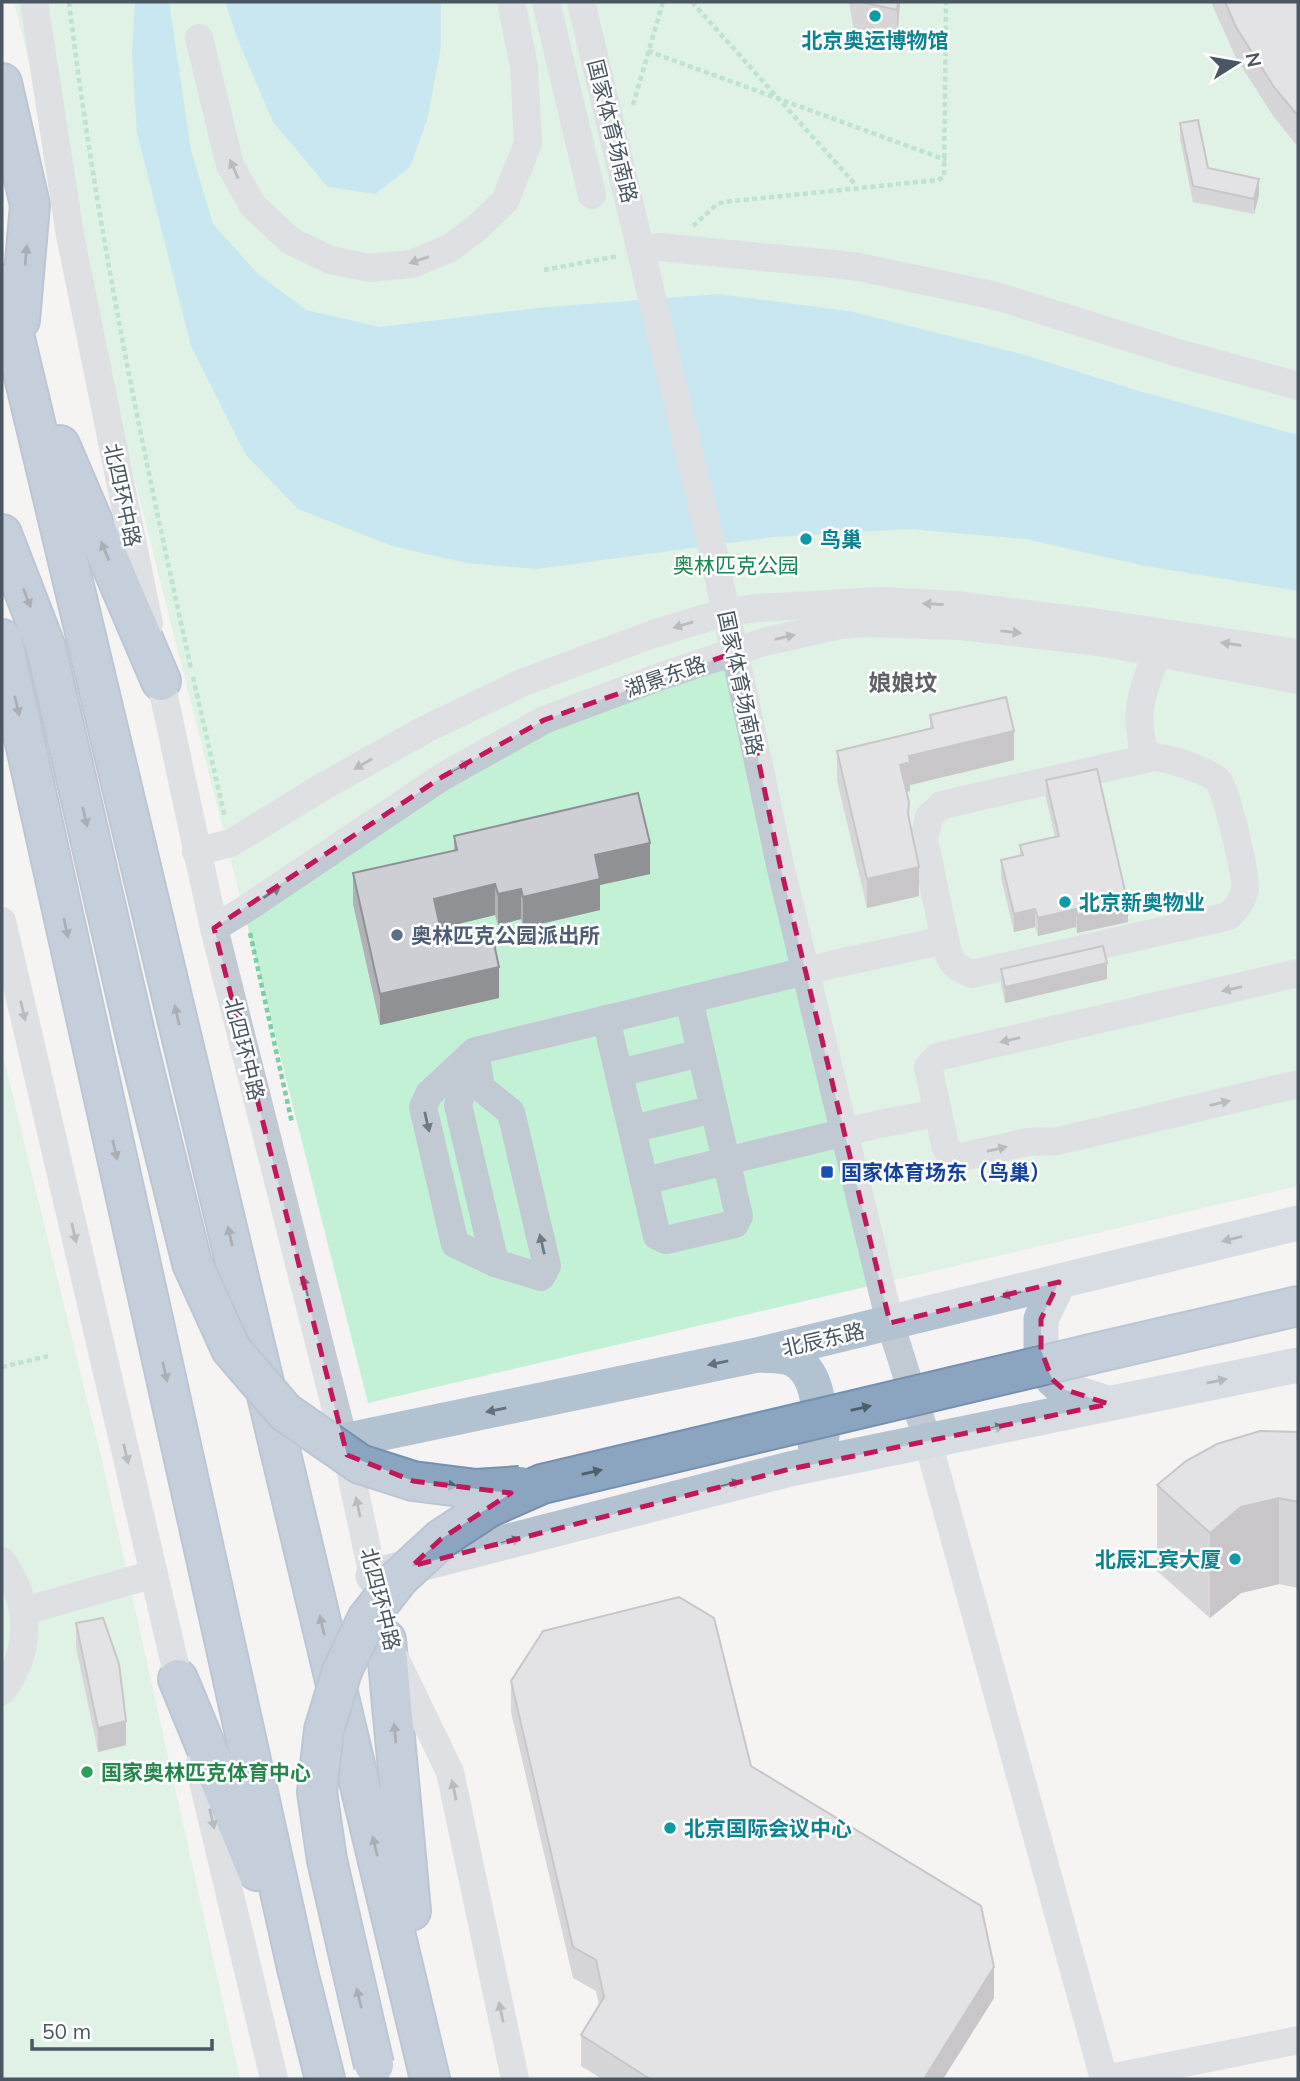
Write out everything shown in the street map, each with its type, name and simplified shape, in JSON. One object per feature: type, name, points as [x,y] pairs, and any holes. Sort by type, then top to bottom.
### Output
[{"type":"highway","points":[[2,83],[30,205],[18,348],[161,681]]},
{"type":"highway","points":[[2,284],[426,2062]]},
{"type":"highway","points":[[2,534],[46,648],[138,1046],[192,1263],[231,1349],[285,1412],[360,1464],[413,1481],[476,1489],[542,1484],[1298,1306]]},
{"type":"highway","points":[[2,639],[297,1968],[325,2079]]},
{"type":"highway","points":[[376,2072],[327,1860],[317,1792],[324,1730],[342,1671],[367,1619],[400,1577],[441,1539],[479,1514],[542,1484]]},
{"type":"highway","points":[[386,1640],[426,2062]]},
{"type":"highway","points":[[178,1679],[297,1968]]},
{"type":"main road","name":"北辰东路","points":[[344,1441],[757,1355],[1298,1223]]},
{"type":"main road","points":[[1059,1282],[1041,1319],[1041,1350],[1052,1379],[1063,1389],[1109,1404]]},
{"type":"main road","points":[[757,1355],[793,1359],[810,1374],[822,1436],[808,1454],[790,1469]]},
{"type":"main road","points":[[373,1576],[790,1469],[1298,1365]]},
{"type":"street","name":"北四环中路","points":[[34,2],[69,234],[214,928],[344,1441],[386,1640],[450,1772],[515,2079]]},
{"type":"street","points":[[198,38],[230,165],[253,206],[291,241],[330,260],[370,268],[412,264],[450,248],[478,228],[505,201],[528,143],[524,66],[510,2]]},
{"type":"street","points":[[546,2],[592,195]]},
{"type":"street","name":"国家体育场南路","points":[[581,2],[651,249],[651,286],[736,652],[780,864],[890,1323],[928,1442],[1104,2079]]},
{"type":"street","points":[[651,249],[855,266],[983,293],[1178,354],[1298,386]]},
{"type":"street","name":"湖景东路","points":[[197,852],[230,843],[426,729],[524,682],[653,634],[726,612],[881,601],[955,605],[1092,622],[1298,653]]},
{"type":"street","name":"湖景东路","points":[[214,928],[442,777],[544,720],[764,642],[839,625],[867,623],[960,626],[1100,642],[1298,680]]},
{"type":"street","points":[[1145,758],[1138,728],[1140,698],[1157,653]]},
{"type":"street","points":[[1153,757],[1173,759],[1217,780],[1226,797],[1245,885],[1241,903],[1229,916],[972,974],[957,969],[950,959],[945,940],[924,840],[929,817],[942,805],[1153,757]]},
{"type":"street","points":[[2,921],[274,2079]]},
{"type":"street","points":[[475,1051],[481,1088],[511,1112],[547,1266],[541,1277],[495,1263],[455,1244],[423,1107],[429,1094],[475,1051],[945,940]]},
{"type":"street","points":[[1298,973],[937,1057],[928,1066],[946,1149],[957,1158],[1028,1142],[1058,1141],[1298,1084]]},
{"type":"street","points":[[606,1019],[657,1236],[666,1240],[735,1224],[738,1216],[689,1000]]},
{"type":"street","points":[[619,1073],[701,1053]]},
{"type":"street","points":[[632,1129],[714,1109]]},
{"type":"street","points":[[644,1181],[845,1132],[938,1113]]},
{"type":"street","points":[[2,1561],[15,1579],[24,1611],[24,1645],[13,1676],[2,1691]]},
{"type":"street","points":[[24,1611],[154,1574]]},
{"type":"street","points":[[1104,2079],[1298,2040]]},
{"type":"path","points":[[69,2],[106,247],[170,572],[230,843]]},
{"type":"path","points":[[632,109],[663,2]]},
{"type":"path","points":[[692,2],[854,183]]},
{"type":"path","points":[[544,270],[651,249],[680,239],[708,211],[724,202],[938,180],[944,177],[946,2]]},
{"type":"path","points":[[648,51],[946,160]]},
{"type":"path","points":[[244,910],[293,1124]]},
{"type":"path","points":[[2,1367],[48,1356]]},
{"type":"highlighted area","points":[[736,652],[780,865],[890,1323],[1059,1282],[1041,1319],[1041,1350],[1052,1379],[1063,1389],[1109,1404],[790,1469],[412,1566],[441,1539],[511,1493],[413,1481],[347,1455],[214,928],[442,777],[544,720]]},
{"type":"green space","name":"奥林匹克公园","points":[[14,2],[1298,2],[1298,1186],[368,1403]]},
{"type":"green space","name":"国家奥林匹克体育中心","points":[[2,1052],[103,1465],[240,2079],[2,2079]]},
{"type":"water","points":[[135,2],[169,2],[191,150],[213,224],[258,274],[306,310],[380,327],[537,308],[717,294],[849,311],[1025,355],[1142,392],[1298,435],[1298,591],[1145,566],[1025,539],[909,529],[774,537],[536,569],[466,563],[392,546],[298,509],[246,455],[191,346],[137,133],[132,56]]},
{"type":"water","points":[[225,2],[441,2],[441,47],[427,120],[410,167],[375,194],[328,187],[273,122]]},
{"type":"building","points":[[862,2],[898,2],[897,10]]},
{"type":"building","points":[[1225,2],[1298,2],[1298,116],[1274,87],[1236,27]]},
{"type":"building","points":[[1198,120],[1208,168],[1259,179],[1254,199],[1193,186],[1180,123]]},
{"type":"building","points":[[1006,697],[1014,731],[909,756],[910,762],[900,765],[919,867],[867,879],[837,751],[933,728],[930,715]]},
{"type":"building","name":"北京新奥物业","points":[[1097,769],[1128,904],[1077,915],[1076,909],[1038,918],[1035,909],[1014,914],[1001,860],[1023,855],[1020,845],[1059,836],[1046,780]]},
{"type":"building","points":[[638,793],[650,843],[595,855],[600,879],[523,897],[521,889],[498,894],[495,884],[434,899],[444,945],[492,934],[499,967],[380,994],[353,873],[457,850],[454,836]]},
{"type":"building","points":[[1103,946],[1107,963],[1005,987],[1001,969]]},
{"type":"building","points":[[1260,1431],[1298,1432],[1298,1502],[1279,1498],[1241,1507],[1210,1533],[1157,1485],[1186,1461],[1217,1444]]},
{"type":"building","name":"北京国际会议中心","points":[[679,1597],[714,1618],[751,1766],[981,1906],[994,1967],[924,2079],[650,2079],[581,2035],[604,1997],[596,1960],[573,1947],[511,1681],[543,1631]]},
{"type":"building","points":[[103,1618],[119,1664],[126,1721],[98,1728],[76,1623]]},
{"type":"place","name":"北京奥运博物馆","points":[[875,16]]},
{"type":"place","name":"鸟巢","points":[[806,539]]},
{"type":"place","name":"北京新奥物业","points":[[1065,902]]},
{"type":"place","name":"奥林匹克公园派出所","points":[[397,935]]},
{"type":"place","name":"国家体育场东（鸟巢）","points":[[827,1172]]},
{"type":"place","name":"北辰汇宾大厦","points":[[1235,1559]]},
{"type":"place","name":"国家奥林匹克体育中心","points":[[87,1772]]},
{"type":"place","name":"北京国际会议中心","points":[[670,1828]]},
{"type":"district","name":"娘娘坟","points":[[903,682]]}]
